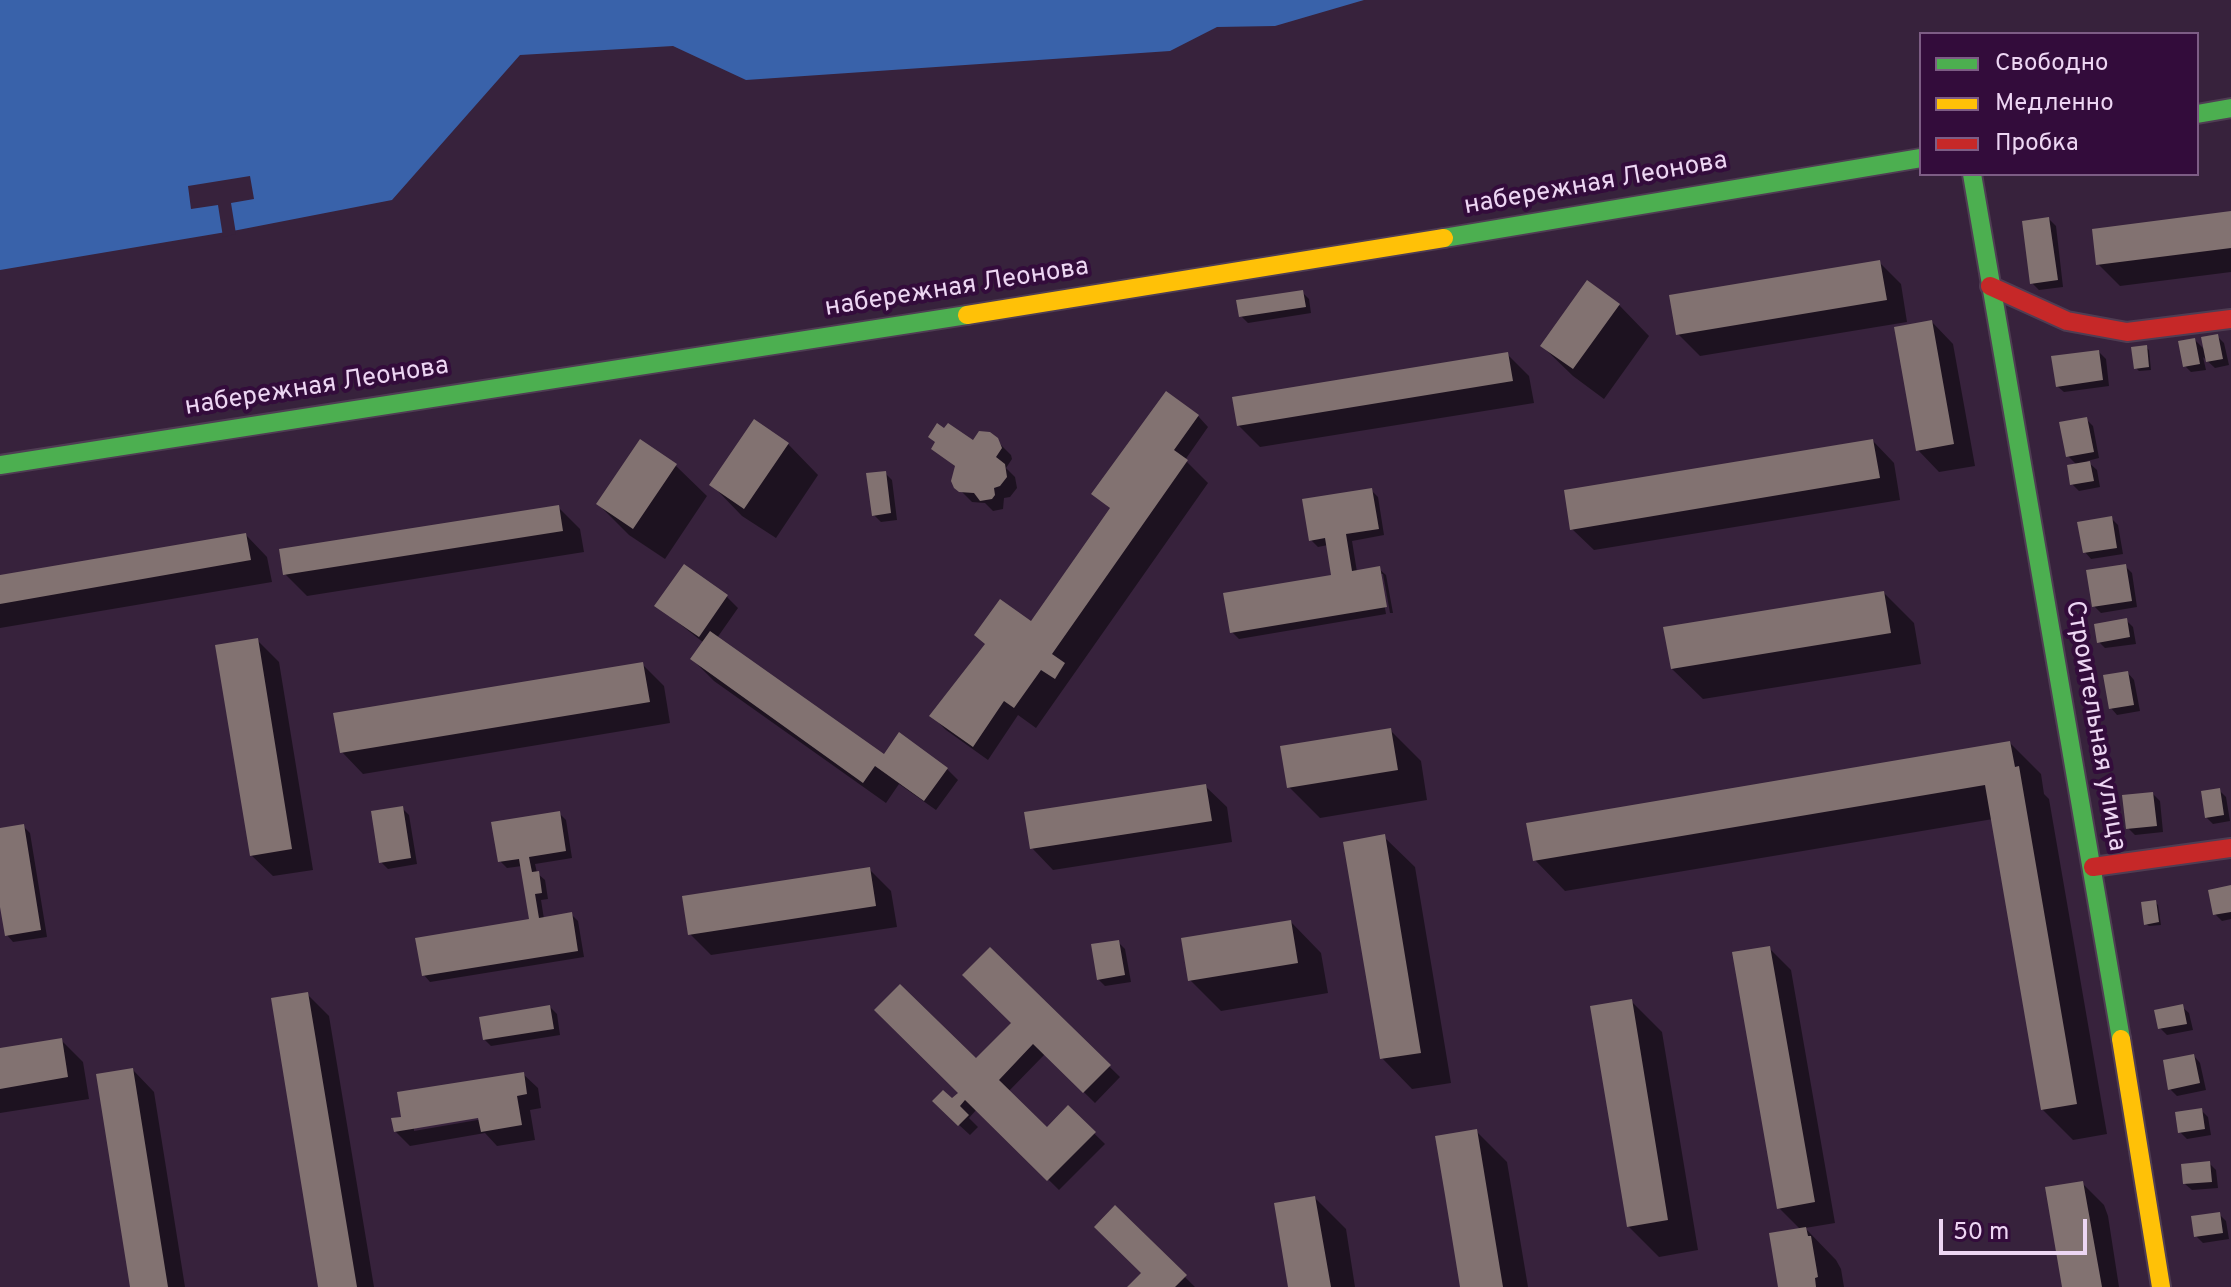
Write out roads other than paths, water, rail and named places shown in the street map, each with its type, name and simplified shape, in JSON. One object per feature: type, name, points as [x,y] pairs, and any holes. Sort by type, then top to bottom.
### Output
[{"type":"main road","points":[[2199,114],[2231,108]]},
{"type":"main road","name":"набережная Леонова","points":[[0,465],[1179,282],[1919,158]]},
{"type":"main road","name":"Строительная улица","points":[[1972,176],[2093,867],[2161,1287]]},
{"type":"main road","points":[[1990,286],[2067,321],[2127,332],[2231,319]]},
{"type":"main road","points":[[2093,867],[2231,848]]},
{"type":"water","points":[[0,0],[1364,0],[1275,26],[1217,27],[1170,51],[746,80],[673,46],[520,55],[392,200],[238,230],[0,270]]}]
